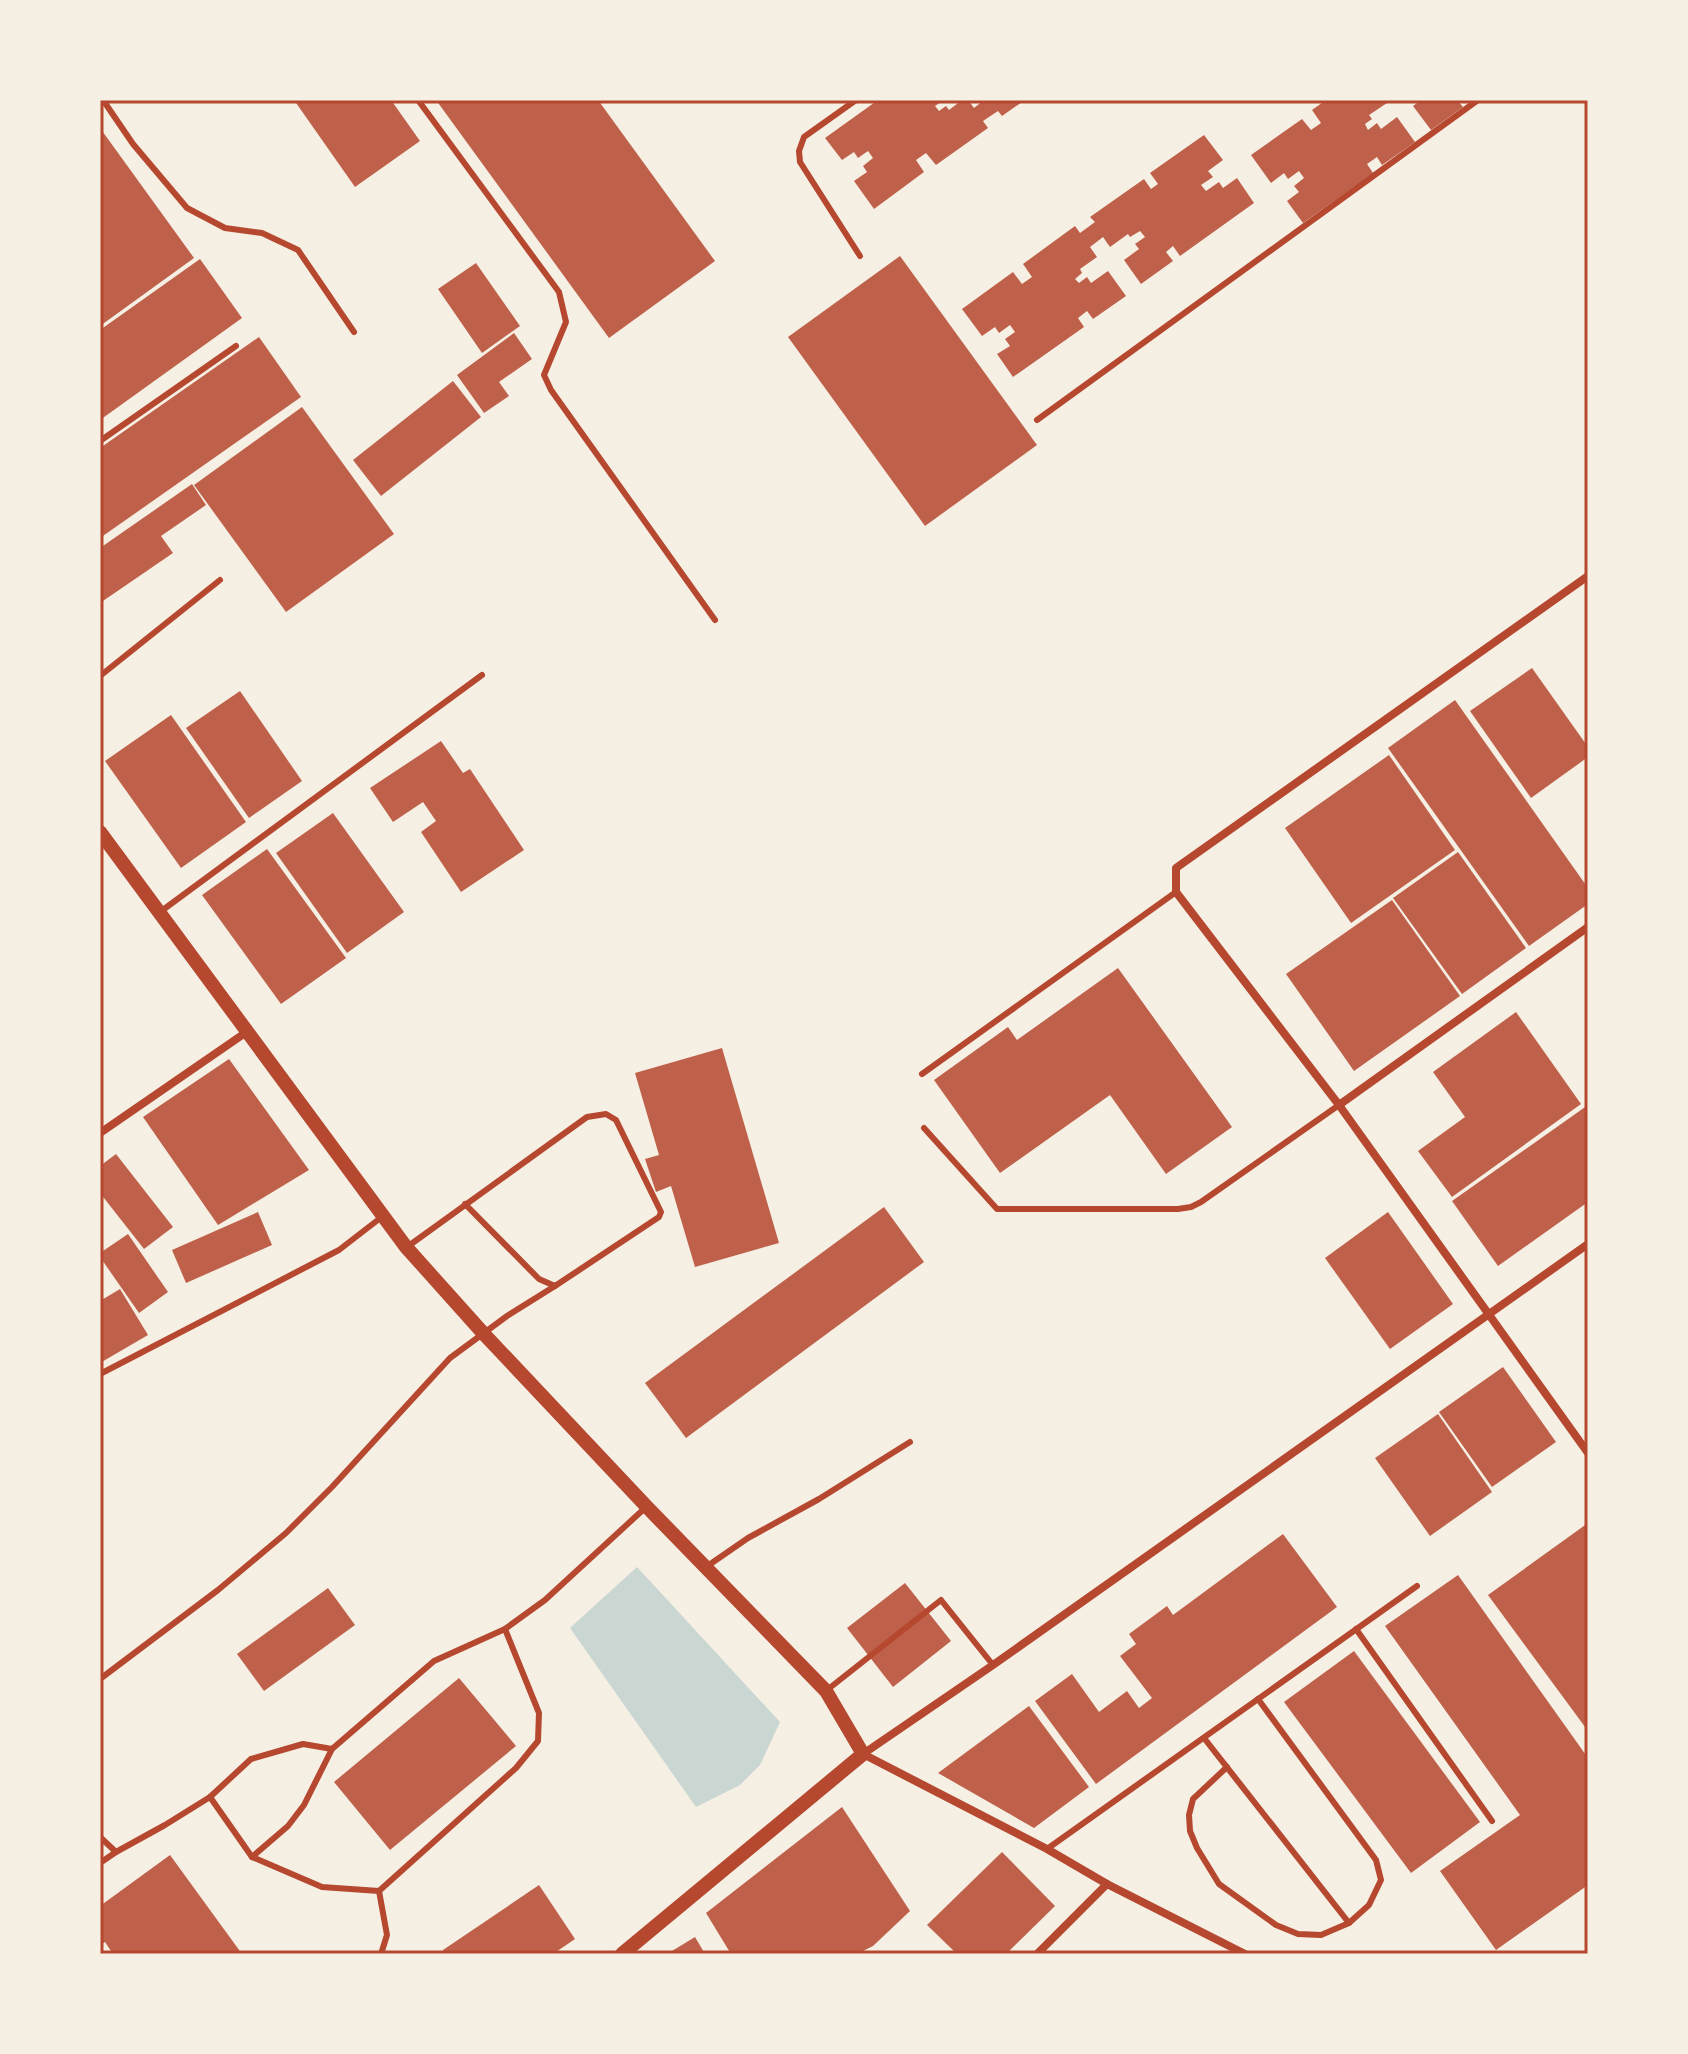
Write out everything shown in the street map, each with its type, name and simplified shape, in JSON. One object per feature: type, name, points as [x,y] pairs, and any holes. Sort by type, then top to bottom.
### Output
[{"type":"street","points":[[1588,576],[1176,868],[1176,892],[1339,1105],[1588,1453]]},
{"type":"street","points":[[100,832],[406,1247],[647,1507],[826,1691],[863,1754],[1245,1954]]},
{"type":"street","points":[[1339,1105],[1588,927]]},
{"type":"street","points":[[100,1133],[248,1031]]},
{"type":"street","points":[[622,1954],[863,1754],[1588,1244]]},
{"type":"street","points":[[1037,1954],[1107,1884]]},
{"type":"lane","points":[[103,100],[133,144],[187,208],[225,228],[262,233],[298,250],[354,332]]},
{"type":"lane","points":[[418,100],[559,292],[566,322],[544,375],[551,390],[715,620]]},
{"type":"lane","points":[[856,100],[804,137],[799,151],[800,162],[860,256]]},
{"type":"lane","points":[[1037,420],[1478,100]]},
{"type":"lane","points":[[100,441],[236,346]]},
{"type":"lane","points":[[100,676],[220,580]]},
{"type":"lane","points":[[160,912],[482,675]]},
{"type":"lane","points":[[922,1074],[1176,892]]},
{"type":"lane","points":[[924,1128],[997,1209],[1178,1209],[1201,1202],[1339,1105]]},
{"type":"lane","points":[[100,1679],[218,1590],[286,1533],[450,1358],[654,1220],[661,1212],[616,1120],[606,1114],[587,1117],[406,1247]]},
{"type":"lane","points":[[465,1204],[539,1279],[555,1286]]},
{"type":"lane","points":[[100,1374],[339,1250],[384,1215]]},
{"type":"lane","points":[[706,1567],[748,1538],[819,1499],[910,1442]]},
{"type":"lane","points":[[252,1857],[288,1826],[304,1805],[332,1749],[434,1661],[505,1629],[545,1600],[647,1507]]},
{"type":"lane","points":[[1047,1849],[1417,1586]]},
{"type":"lane","points":[[826,1691],[941,1600],[993,1665]]},
{"type":"lane","points":[[210,1797],[252,1857],[322,1887],[379,1891],[516,1768],[538,1741],[539,1713],[505,1629]]},
{"type":"lane","points":[[1356,1629],[1492,1821]]},
{"type":"lane","points":[[1227,1767],[1193,1799],[1189,1815],[1190,1831],[1197,1848],[1219,1884],[1276,1925],[1298,1934],[1321,1935],[1349,1923],[1369,1905],[1381,1880],[1376,1860],[1258,1699]]},
{"type":"lane","points":[[1204,1738],[1349,1923]]},
{"type":"lane","points":[[100,1863],[210,1797],[251,1759],[303,1744],[332,1749]]},
{"type":"lane","points":[[100,1837],[116,1852]]},
{"type":"lane","points":[[379,1891],[387,1935],[381,1954]]},
{"type":"shaded area","points":[[637,1567],[780,1722],[760,1765],[740,1785],[696,1807],[570,1628]]},
{"type":"building","points":[[294,100],[391,100],[420,141],[355,187]]},
{"type":"building","points":[[436,100],[598,100],[715,261],[609,338]]},
{"type":"building","points":[[878,100],[944,100],[935,106],[939,111],[946,106],[949,110],[962,100],[968,100],[974,108],[984,100],[1025,100],[1002,116],[998,111],[983,121],[988,128],[936,165],[926,153],[916,160],[924,172],[874,209],[854,181],[867,172],[863,166],[873,158],[868,151],[858,158],[854,152],[842,160],[825,138]]},
{"type":"building","points":[[1326,100],[1384,100],[1387,103],[1369,115],[1372,119],[1365,124],[1368,130],[1377,123],[1381,129],[1397,117],[1415,142],[1382,165],[1377,157],[1367,164],[1373,173],[1303,223],[1287,201],[1299,192],[1294,186],[1304,178],[1299,171],[1288,179],[1284,173],[1271,183],[1251,155],[1302,119],[1311,130],[1321,123],[1312,110]]},
{"type":"building","points":[[1421,100],[1457,100],[1463,107],[1431,130],[1413,106]]},
{"type":"building","points":[[100,128],[194,258],[100,326]]},
{"type":"building","points":[[1204,135],[1223,160],[1208,171],[1213,177],[1201,185],[1206,191],[1219,182],[1223,188],[1237,178],[1254,203],[1180,256],[1173,246],[1166,252],[1173,261],[1141,284],[1124,260],[1139,249],[1135,244],[1145,237],[1140,231],[1130,237],[1128,234],[1110,247],[1103,237],[1090,247],[1097,257],[1080,269],[1082,273],[1075,279],[1079,283],[1087,277],[1091,283],[1108,271],[1126,296],[1093,319],[1087,311],[1078,318],[1084,327],[1013,377],[997,354],[1010,346],[1005,339],[1015,332],[1010,325],[999,333],[995,327],[982,336],[962,309],[1013,272],[1022,284],[1032,277],[1023,264],[1075,226],[1080,233],[1095,222],[1090,217],[1144,179],[1151,189],[1158,184],[1150,173]]},
{"type":"building","points":[[900,256],[1037,445],[925,526],[788,337]]},
{"type":"building","points":[[200,259],[242,318],[100,420],[100,330]]},
{"type":"building","points":[[476,263],[520,326],[482,353],[438,289]]},
{"type":"building","points":[[514,333],[532,359],[499,382],[509,396],[484,413],[457,375]]},
{"type":"building","points":[[259,337],[301,397],[100,538],[100,448]]},
{"type":"building","points":[[453,381],[481,417],[381,496],[353,460]]},
{"type":"building","points":[[302,407],[394,534],[286,612],[194,485]]},
{"type":"building","points":[[192,484],[206,505],[161,536],[173,553],[100,603],[100,548]]},
{"type":"building","points":[[1532,668],[1588,747],[1588,757],[1531,798],[1470,711]]},
{"type":"building","points":[[240,691],[302,781],[249,818],[186,728]]},
{"type":"building","points":[[1455,700],[1588,888],[1588,904],[1529,946],[1388,748]]},
{"type":"building","points":[[171,715],[246,822],[181,868],[105,761]]},
{"type":"building","points":[[441,741],[463,773],[470,769],[524,850],[461,892],[421,832],[436,821],[423,802],[393,822],[370,788]]},
{"type":"building","points":[[1389,755],[1455,850],[1351,923],[1285,828]]},
{"type":"building","points":[[333,813],[404,912],[347,953],[276,853]]},
{"type":"building","points":[[267,849],[346,958],[281,1004],[202,895]]},
{"type":"building","points":[[1458,852],[1526,948],[1462,994],[1393,898]]},
{"type":"building","points":[[1392,900],[1460,996],[1354,1071],[1286,974]]},
{"type":"building","points":[[1118,968],[1232,1127],[1166,1174],[1110,1095],[1000,1173],[934,1080],[1008,1027],[1017,1040]]},
{"type":"building","points":[[1516,1012],[1581,1104],[1452,1197],[1418,1151],[1465,1117],[1433,1072]]},
{"type":"building","points":[[722,1048],[779,1243],[695,1267],[671,1186],[656,1192],[645,1159],[659,1155],[635,1073]]},
{"type":"building","points":[[229,1059],[309,1170],[218,1225],[143,1117]]},
{"type":"building","points":[[1588,1105],[1588,1202],[1498,1266],[1452,1201]]},
{"type":"building","points":[[116,1154],[173,1227],[144,1249],[100,1193],[100,1166]]},
{"type":"building","points":[[884,1207],[924,1262],[686,1438],[645,1383]]},
{"type":"building","points":[[258,1212],[272,1245],[186,1283],[172,1250]]},
{"type":"building","points":[[1388,1212],[1453,1304],[1390,1349],[1325,1258]]},
{"type":"building","points":[[128,1234],[168,1292],[139,1313],[100,1257],[100,1253]]},
{"type":"building","points":[[120,1289],[148,1335],[100,1363],[100,1301]]},
{"type":"building","points":[[1503,1367],[1556,1442],[1492,1487],[1439,1412]]},
{"type":"building","points":[[1438,1414],[1492,1492],[1430,1536],[1375,1458]]},
{"type":"building","points":[[1588,1523],[1588,1731],[1488,1595]]},
{"type":"building","points":[[1283,1534],[1337,1607],[1096,1784],[1035,1701],[1072,1674],[1099,1712],[1127,1691],[1139,1708],[1152,1698],[1120,1656],[1136,1644],[1129,1634],[1167,1606],[1173,1615]]},
{"type":"building","points":[[1458,1575],[1588,1758],[1588,1885],[1496,1950],[1440,1871],[1520,1815],[1385,1626]]},
{"type":"building","points":[[905,1583],[951,1641],[893,1687],[847,1628]]},
{"type":"building","points":[[328,1588],[355,1625],[264,1691],[237,1654]]},
{"type":"building","points":[[1354,1651],[1480,1822],[1411,1873],[1284,1702]]},
{"type":"building","points":[[459,1678],[516,1746],[390,1850],[334,1782]]},
{"type":"building","points":[[1029,1706],[1089,1787],[1034,1828],[938,1773]]},
{"type":"building","points":[[842,1807],[910,1911],[873,1946],[857,1954],[731,1954],[706,1913]]},
{"type":"building","points":[[1002,1852],[1055,1906],[1006,1954],[957,1954],[927,1925]]},
{"type":"building","points":[[170,1855],[242,1954],[113,1954],[105,1942],[100,1945],[100,1906]]},
{"type":"building","points":[[539,1885],[575,1939],[553,1954],[445,1954],[443,1950]]},
{"type":"building","points":[[695,1937],[705,1954],[667,1954]]}]
